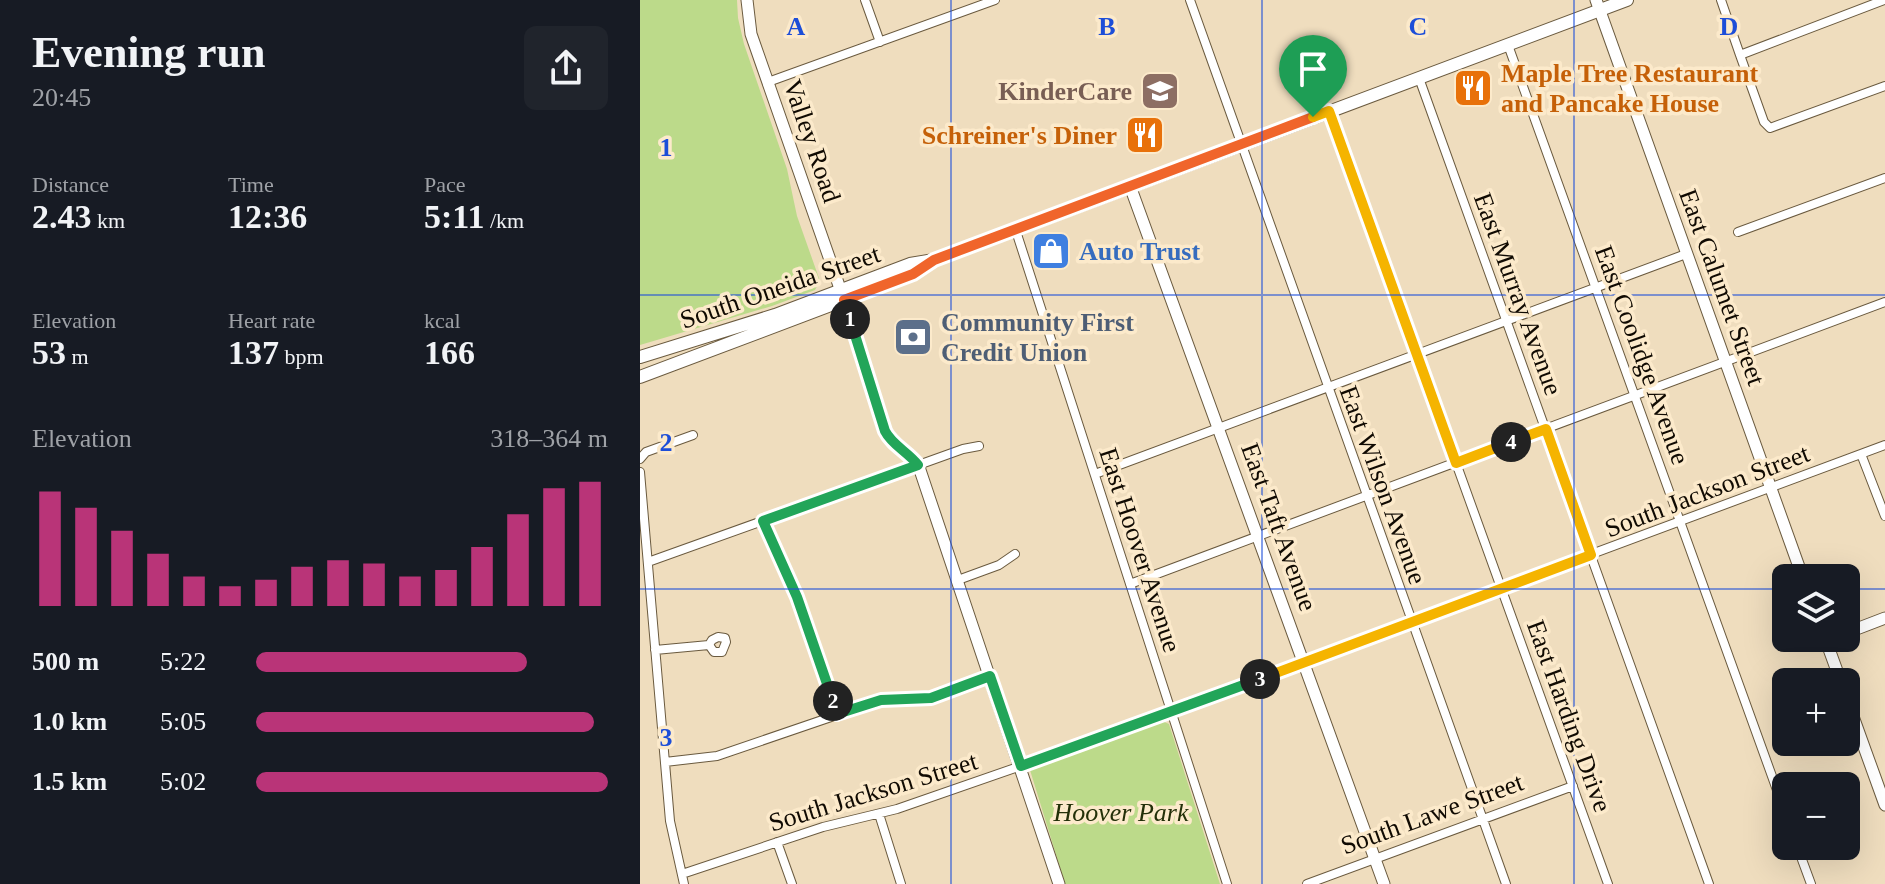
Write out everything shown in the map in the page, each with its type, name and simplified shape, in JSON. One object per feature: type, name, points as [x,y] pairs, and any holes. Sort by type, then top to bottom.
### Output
[{"type":"main road","name":"South Oneida Street","points":[[640,377],[842,296],[910,264],[934,260],[1508,45],[1598,5],[1627,0]]},
{"type":"main road","name":"South Oneida Street","points":[[640,357],[842,296]]},
{"type":"street","name":"Valley Road","points":[[747,0],[751,34],[842,296],[885,431],[888,438],[918,465]]},
{"type":"street","points":[[865,0],[880,42]]},
{"type":"street","points":[[768,82],[981,2],[995,0]]},
{"type":"street","points":[[1721,0],[1764,122],[1770,128],[1885,86]]},
{"type":"street","points":[[1740,55],[1884,0]]},
{"type":"street","name":"East Wilson Avenue","points":[[1192,1],[1240,144],[1506,884]]},
{"type":"street","name":"East Calumet Street","points":[[1598,5],[1798,564]]},
{"type":"street","name":"East Coolidge Avenue","points":[[1508,45],[1772,776]]},
{"type":"street","name":"East Murray Avenue","points":[[1419,78],[1709,884]]},
{"type":"street","name":"East Harding Drive","points":[[1329,111],[1608,884]]},
{"type":"street","points":[[1738,232],[1885,178]]},
{"type":"street","name":"East Taft Avenue","points":[[1130,186],[1384,884]]},
{"type":"street","name":"East Hoover Avenue","points":[[1015,228],[1227,884]]},
{"type":"street","points":[[1095,474],[1686,254]]},
{"type":"street","points":[[1130,584],[1885,302]]},
{"type":"street","points":[[640,459],[646,452],[693,435]]},
{"type":"street","name":"South Jackson Street","points":[[682,874],[823,827],[879,814],[1021,766],[1885,445]]},
{"type":"street","points":[[648,562],[963,449],[979,446]]},
{"type":"street","points":[[1861,454],[1885,516]]},
{"type":"street","points":[[918,465],[1059,884]]},
{"type":"street","points":[[640,472],[670,821],[684,884]]},
{"type":"street","points":[[763,521],[797,597],[837,714]]},
{"type":"street","points":[[958,580],[999,565],[1015,554]]},
{"type":"street","points":[[1860,628],[1885,618]]},
{"type":"street","points":[[655,650],[709,645]]},
{"type":"street","points":[[665,762],[717,756],[881,700],[931,698],[990,676]]},
{"type":"street","points":[[1860,736],[1885,805]]},
{"type":"street","name":"South Lawe Street","points":[[1307,884],[1573,786]]},
{"type":"street","points":[[879,814],[901,884]]},
{"type":"street","points":[[777,842],[792,884]]},
{"type":"street","points":[[1802,860],[1811,884]]},
{"type":"green space","points":[[640,0],[737,0],[744,44],[787,169],[797,216],[820,281],[815,290],[772,306],[640,345]]},
{"type":"green space","name":"Hoover Park","points":[[1162,721],[1169,724],[1220,884],[1065,884],[1030,770]]},
{"type":"place","name":"Maple Tree Restaurant and Pancake House","points":[[1473,88]]},
{"type":"place","name":"KinderCare","points":[[1160,91]]},
{"type":"place","name":"Schreiner's Diner","points":[[1145,135]]},
{"type":"place","name":"Auto Trust","points":[[1051,251]]},
{"type":"place","name":"Community First Credit Union","points":[[913,337]]},
{"type":"route","points":[[1329,111],[1456,463],[1546,429],[1591,555],[1021,766],[990,676],[931,698],[881,700],[837,714],[797,597],[763,521],[918,465],[911,455],[888,438],[844,300],[913,274],[934,260],[964,248],[1313,117],[1329,111]]}]
